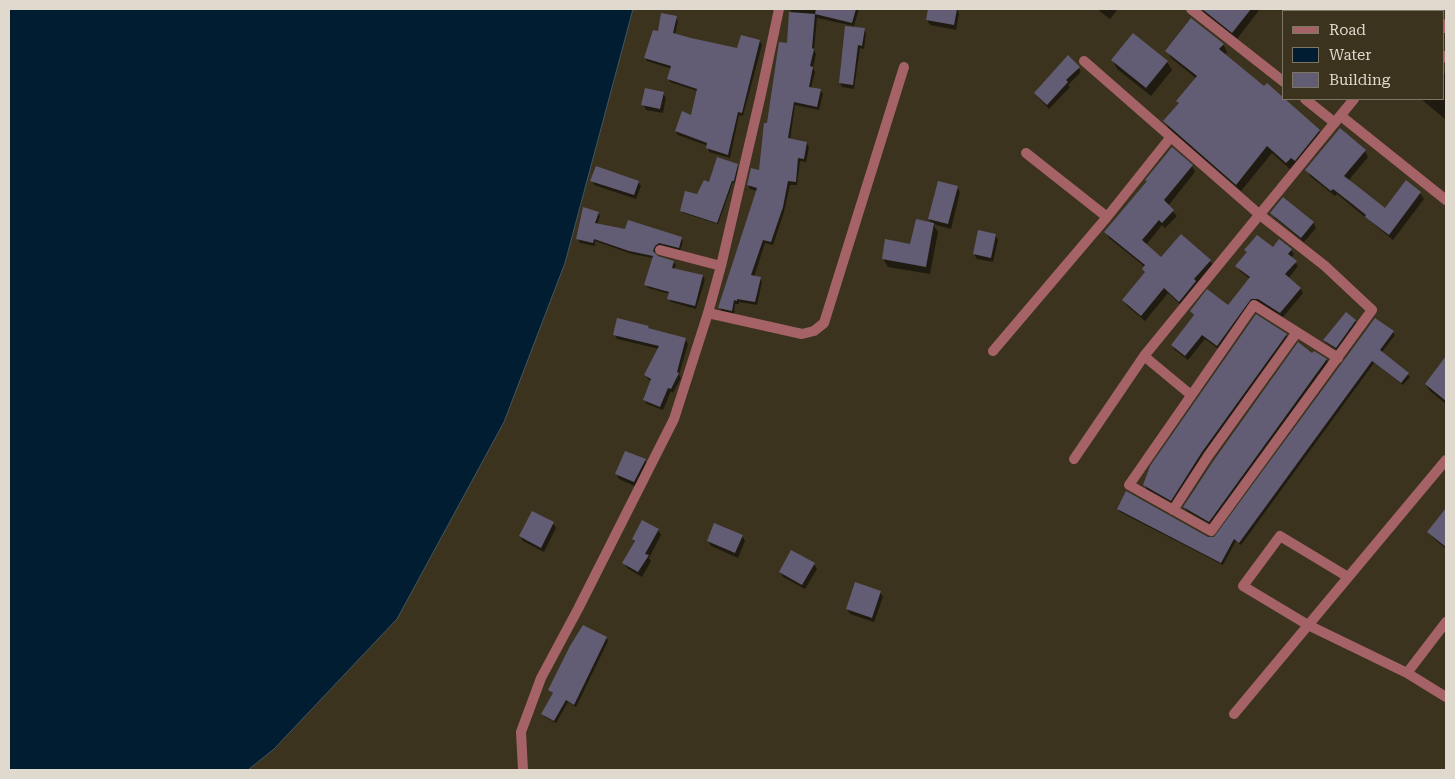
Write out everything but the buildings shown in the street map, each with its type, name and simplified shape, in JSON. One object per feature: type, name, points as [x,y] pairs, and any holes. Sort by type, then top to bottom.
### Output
[{"type":"street","points":[[523,770],[520,732],[541,678],[674,419],[721,266],[779,9]]},
{"type":"street","points":[[1191,9],[1282,80]]},
{"type":"street","points":[[1084,61],[1260,215],[1325,266],[1372,310],[1338,358],[1212,532],[1129,485],[1254,305],[1338,358]]},
{"type":"street","points":[[708,313],[802,334],[814,332],[824,323],[904,67]]},
{"type":"street","points":[[1306,100],[1338,120],[1446,200]]},
{"type":"street","points":[[1074,459],[1144,356],[1353,100]]},
{"type":"street","points":[[993,351],[1107,217],[1170,138]]},
{"type":"street","points":[[1026,153],[1107,217]]},
{"type":"street","points":[[660,250],[721,266]]},
{"type":"street","points":[[1173,510],[1208,456],[1297,332]]},
{"type":"street","points":[[1144,356],[1191,395]]},
{"type":"street","points":[[1234,714],[1446,460]]},
{"type":"street","points":[[1348,578],[1280,536],[1243,586],[1308,625],[1407,673],[1446,697]]},
{"type":"street","points":[[1407,673],[1446,622]]},
{"type":"water","points":[[9,9],[633,9],[565,263],[504,422],[397,619],[274,749],[248,770],[9,770]]}]
